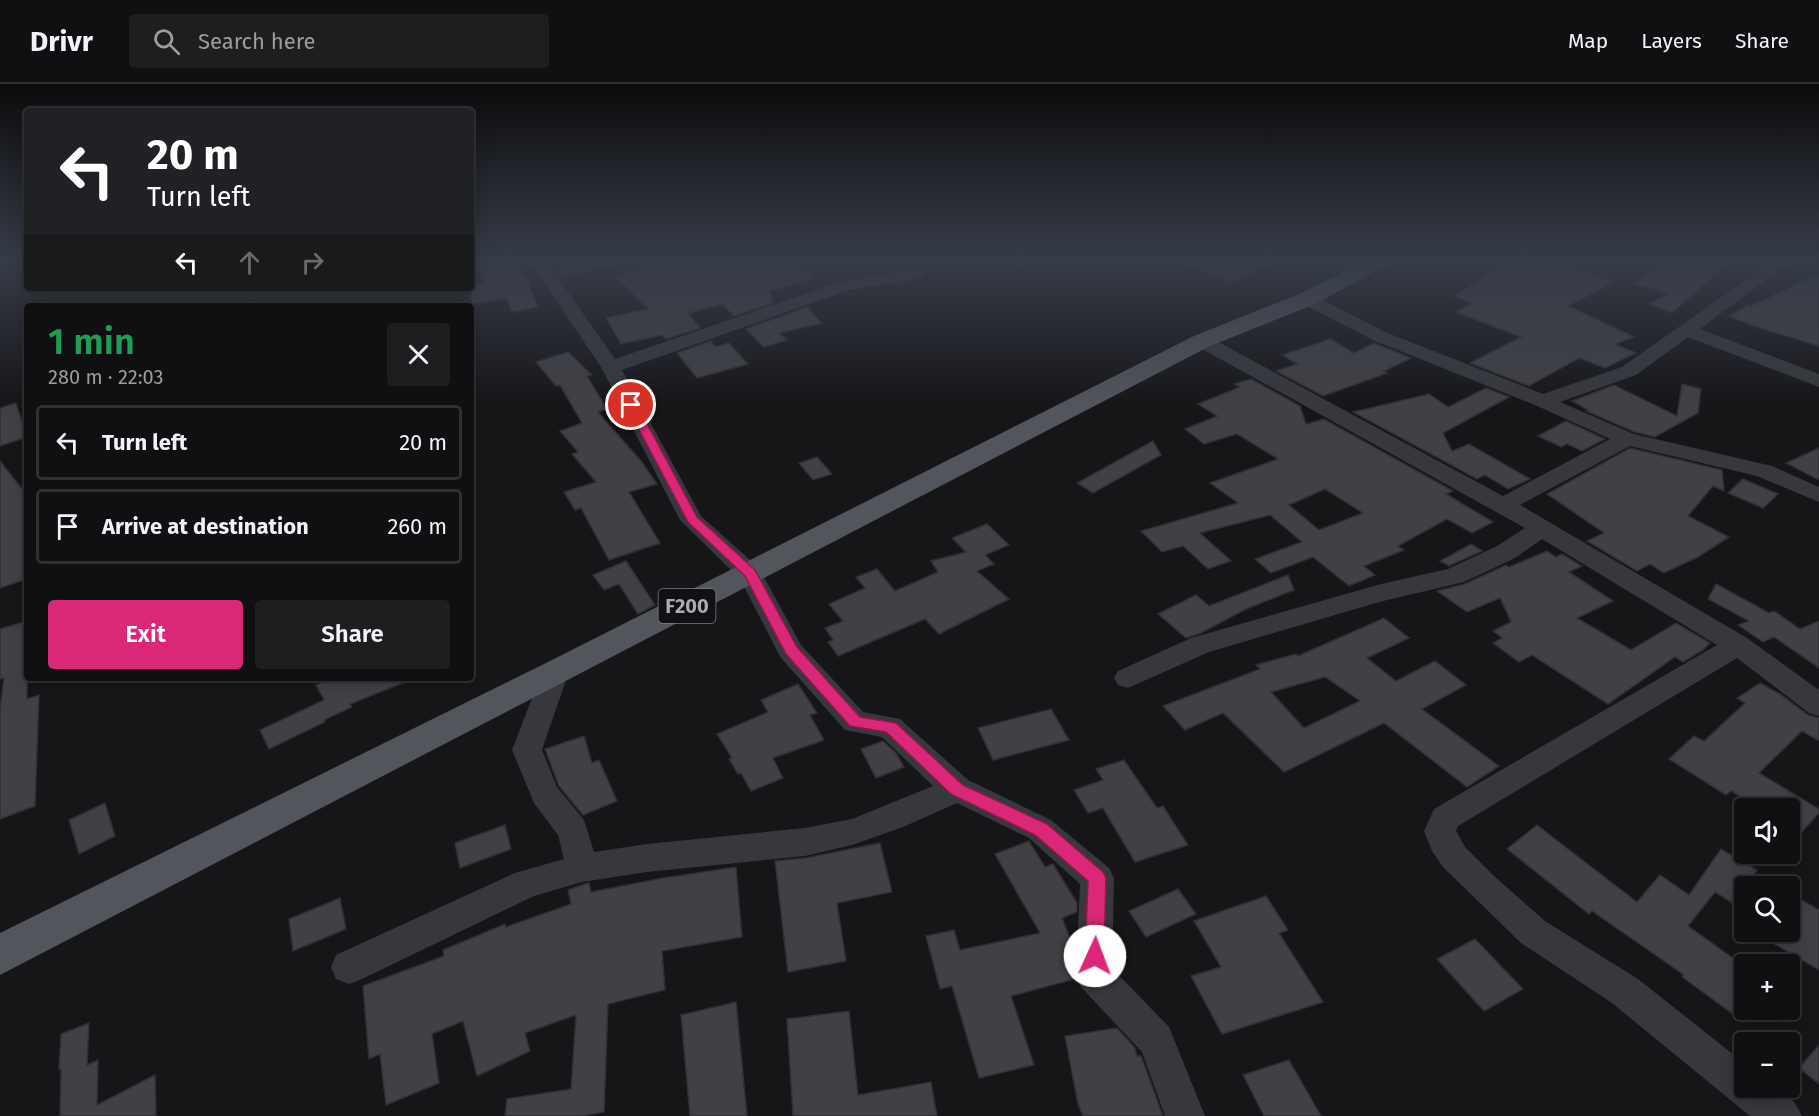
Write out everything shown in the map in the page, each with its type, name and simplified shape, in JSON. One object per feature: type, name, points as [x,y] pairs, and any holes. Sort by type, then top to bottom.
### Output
[{"type":"main road","name":"F200","points":[[0,955],[750,574],[1202,341],[1277,311]]},
{"type":"street","points":[[573,311],[611,368],[692,519],[750,574],[791,651],[855,722],[890,727],[957,789],[1041,830],[1097,878],[1094,975],[1156,1040],[1185,1116]]},
{"type":"street","points":[[611,368],[774,311]]},
{"type":"street","points":[[1331,311],[1379,336],[1542,401],[1627,440],[1764,471],[1819,495]]},
{"type":"street","points":[[1542,401],[1629,371],[1713,311]]},
{"type":"street","points":[[1687,330],[1819,381]]},
{"type":"street","points":[[1202,341],[1542,528],[1737,645],[1819,705]]},
{"type":"street","points":[[1503,505],[1627,440]]},
{"type":"street","points":[[1128,678],[1200,645],[1381,593],[1455,576],[1506,552],[1542,528]]},
{"type":"street","points":[[1734,1078],[1625,991],[1533,932],[1454,857],[1443,841],[1440,831],[1445,818],[1737,645]]},
{"type":"street","points":[[554,674],[527,750],[545,794],[573,830],[582,868]]},
{"type":"street","points":[[349,967],[527,883],[582,868],[647,858],[805,842],[862,828],[957,789]]},
{"type":"street","points":[[1759,1098],[1782,1116]]},
{"type":"building","points":[[638,311],[695,311],[688,313],[700,328],[666,339],[662,335],[621,344],[606,318]]},
{"type":"building","points":[[729,311],[749,311],[734,316]]},
{"type":"building","points":[[795,311],[811,311],[822,323],[779,333],[787,340],[764,347],[746,329]]},
{"type":"building","points":[[1579,311],[1634,337],[1615,344],[1636,353],[1605,368],[1579,358],[1529,386],[1470,363],[1521,337],[1456,312]]},
{"type":"building","points":[[1737,311],[1819,311],[1819,346],[1757,327],[1729,316]]},
{"type":"building","points":[[1330,339],[1354,353],[1374,343],[1411,358],[1384,371],[1387,373],[1323,396],[1276,371],[1297,364],[1282,355]]},
{"type":"building","points":[[711,341],[715,347],[729,343],[748,364],[697,378],[677,353]]},
{"type":"building","points":[[568,352],[592,375],[587,376],[607,409],[598,412],[642,462],[657,484],[629,492],[660,543],[609,560],[581,508],[575,510],[564,492],[596,482],[572,454],[578,452],[560,431],[582,423],[560,385],[556,386],[536,362]]},
{"type":"building","points":[[1251,379],[1300,406],[1306,424],[1324,419],[1453,491],[1446,494],[1493,522],[1472,533],[1447,519],[1398,546],[1404,550],[1364,566],[1375,575],[1349,586],[1313,557],[1271,573],[1255,559],[1302,542],[1270,515],[1200,533],[1231,561],[1208,569],[1183,546],[1162,552],[1141,531],[1238,503],[1210,483],[1278,459],[1237,434],[1204,444],[1185,429],[1217,416],[1198,404],[1240,387],[1234,384]],"holes":[[[1325,489],[1363,513],[1319,530],[1289,505]]]},
{"type":"building","points":[[1682,384],[1701,389],[1698,413],[1655,437],[1635,432],[1586,411],[1588,410],[1572,401],[1614,385],[1677,416]]},
{"type":"building","points":[[1486,388],[1509,397],[1443,433],[1452,451],[1469,444],[1530,479],[1508,489],[1485,475],[1477,479],[1353,412],[1429,394],[1448,407]]},
{"type":"building","points":[[16,403],[24,428],[24,438],[0,446],[0,408]]},
{"type":"building","points":[[1566,421],[1605,439],[1582,451],[1567,444],[1561,447],[1538,436]]},
{"type":"building","points":[[1153,441],[1161,455],[1093,493],[1077,483]]},
{"type":"building","points":[[1630,448],[1722,470],[1724,491],[1713,486],[1688,516],[1729,537],[1698,557],[1664,573],[1650,564],[1637,571],[1587,541],[1604,533],[1547,494]]},
{"type":"building","points":[[1819,448],[1819,480],[1786,463]]},
{"type":"building","points":[[817,457],[832,474],[813,480],[799,463]]},
{"type":"building","points":[[0,461],[24,491],[24,580],[0,588]]},
{"type":"building","points":[[1743,479],[1778,494],[1763,508],[1728,493]]},
{"type":"building","points":[[987,524],[1009,545],[985,555],[994,564],[977,571],[1009,599],[939,634],[925,619],[838,656],[828,642],[833,640],[825,628],[843,621],[829,604],[865,588],[856,577],[877,569],[895,591],[938,572],[931,561],[966,552],[952,538]]},
{"type":"building","points":[[1471,544],[1482,551],[1449,566],[1440,561]]},
{"type":"building","points":[[1547,551],[1556,557],[1562,554],[1582,566],[1569,572],[1613,601],[1577,618],[1631,650],[1676,623],[1710,643],[1683,662],[1675,657],[1608,704],[1532,655],[1519,662],[1493,643],[1502,638],[1493,631],[1511,622],[1500,598],[1467,612],[1437,591],[1465,584],[1506,565],[1509,567]]},
{"type":"building","points":[[626,561],[655,605],[638,614],[619,584],[604,590],[593,575]]},
{"type":"building","points":[[1288,575],[1294,590],[1246,609],[1201,633],[1186,638],[1158,614],[1196,595],[1209,606]]},
{"type":"building","points":[[1716,584],[1769,613],[1774,611],[1800,629],[1819,621],[1819,668],[1774,637],[1763,642],[1738,625],[1749,621],[1708,599]]},
{"type":"building","points":[[1384,618],[1409,638],[1367,658],[1396,681],[1435,661],[1466,685],[1422,709],[1499,766],[1467,787],[1384,723],[1284,772],[1223,713],[1185,730],[1163,706],[1260,669],[1256,665],[1296,654],[1298,656]],"holes":[[[1325,677],[1360,701],[1304,728],[1271,692]]]},
{"type":"building","points":[[24,622],[24,681],[27,681],[27,699],[39,695],[35,806],[0,819],[0,708],[4,678],[0,679],[0,629]]},
{"type":"building","points":[[325,681],[408,681],[350,704],[352,707],[269,749],[260,730],[324,700],[316,685]]},
{"type":"building","points":[[1760,683],[1780,694],[1808,715],[1819,718],[1819,741],[1802,731],[1759,773],[1819,809],[1819,813],[1800,834],[1800,798],[1743,798],[1731,791],[1726,795],[1669,759],[1694,736],[1704,741],[1745,703],[1737,698]]},
{"type":"building","points":[[798,684],[817,713],[810,715],[824,740],[773,758],[783,778],[751,791],[741,773],[738,774],[729,759],[732,758],[717,734],[768,712],[761,700]]},
{"type":"building","points":[[1051,709],[1069,740],[993,760],[978,728]]},
{"type":"building","points":[[584,736],[592,763],[599,760],[617,801],[583,815],[559,786],[545,749]]},
{"type":"building","points":[[883,741],[896,753],[904,767],[876,778],[861,749]]},
{"type":"building","points":[[1124,760],[1157,808],[1163,806],[1188,845],[1135,862],[1103,808],[1088,813],[1074,790],[1103,780],[1096,769]]},
{"type":"building","points":[[105,803],[115,836],[79,854],[69,820]]},
{"type":"building","points":[[505,825],[511,849],[460,868],[455,843]]},
{"type":"building","points":[[1537,825],[1637,902],[1660,875],[1689,895],[1721,849],[1734,857],[1734,864],[1747,864],[1757,870],[1753,876],[1734,876],[1734,904],[1715,892],[1688,926],[1734,959],[1734,1015],[1682,977],[1684,975],[1592,911],[1589,914],[1507,849]]},
{"type":"building","points":[[1029,841],[1045,867],[1053,864],[1077,903],[1077,912],[1062,918],[1075,950],[1075,979],[1011,996],[1034,1065],[979,1078],[952,986],[940,989],[926,936],[954,930],[960,950],[1040,933],[995,854]]},
{"type":"building","points":[[880,843],[892,892],[837,903],[846,961],[788,972],[775,861],[806,858]]},
{"type":"building","points":[[736,867],[742,937],[662,951],[665,990],[608,1004],[604,1112],[583,1116],[505,1116],[507,1099],[571,1089],[576,1015],[525,1033],[530,1051],[477,1076],[463,1021],[432,1034],[439,1083],[386,1105],[380,1054],[369,1059],[363,986],[444,956],[443,950],[505,924],[506,927],[571,904],[568,890],[585,884],[589,883],[591,892]]},
{"type":"building","points":[[1178,889],[1196,914],[1146,937],[1129,911]]},
{"type":"building","points":[[1266,896],[1288,930],[1279,933],[1323,1002],[1222,1034],[1191,976],[1221,967],[1194,921]]},
{"type":"building","points":[[340,898],[346,929],[293,951],[289,919]]},
{"type":"building","points":[[1800,899],[1819,910],[1819,970],[1800,959],[1800,954],[1792,954],[1771,942],[1800,942]]},
{"type":"building","points":[[1475,939],[1523,989],[1484,1011],[1437,959]]},
{"type":"building","points":[[736,1002],[747,1116],[690,1116],[681,1015]]},
{"type":"building","points":[[849,1011],[858,1095],[931,1082],[937,1116],[793,1116],[787,1019]]},
{"type":"building","points":[[89,1023],[87,1065],[98,1060],[97,1105],[155,1075],[156,1116],[60,1116],[61,1034]]},
{"type":"building","points":[[1117,1028],[1135,1048],[1137,1056],[1141,1056],[1163,1116],[1083,1116],[1078,1104],[1065,1036]]},
{"type":"building","points":[[1819,1045],[1819,1084],[1800,1067]]},
{"type":"building","points":[[1289,1060],[1321,1116],[1264,1116],[1243,1075]]},
{"type":"route","points":[[631,405],[692,519],[750,574],[791,651],[855,722],[890,727],[957,789],[1041,830],[1097,878],[1095,956]]}]
